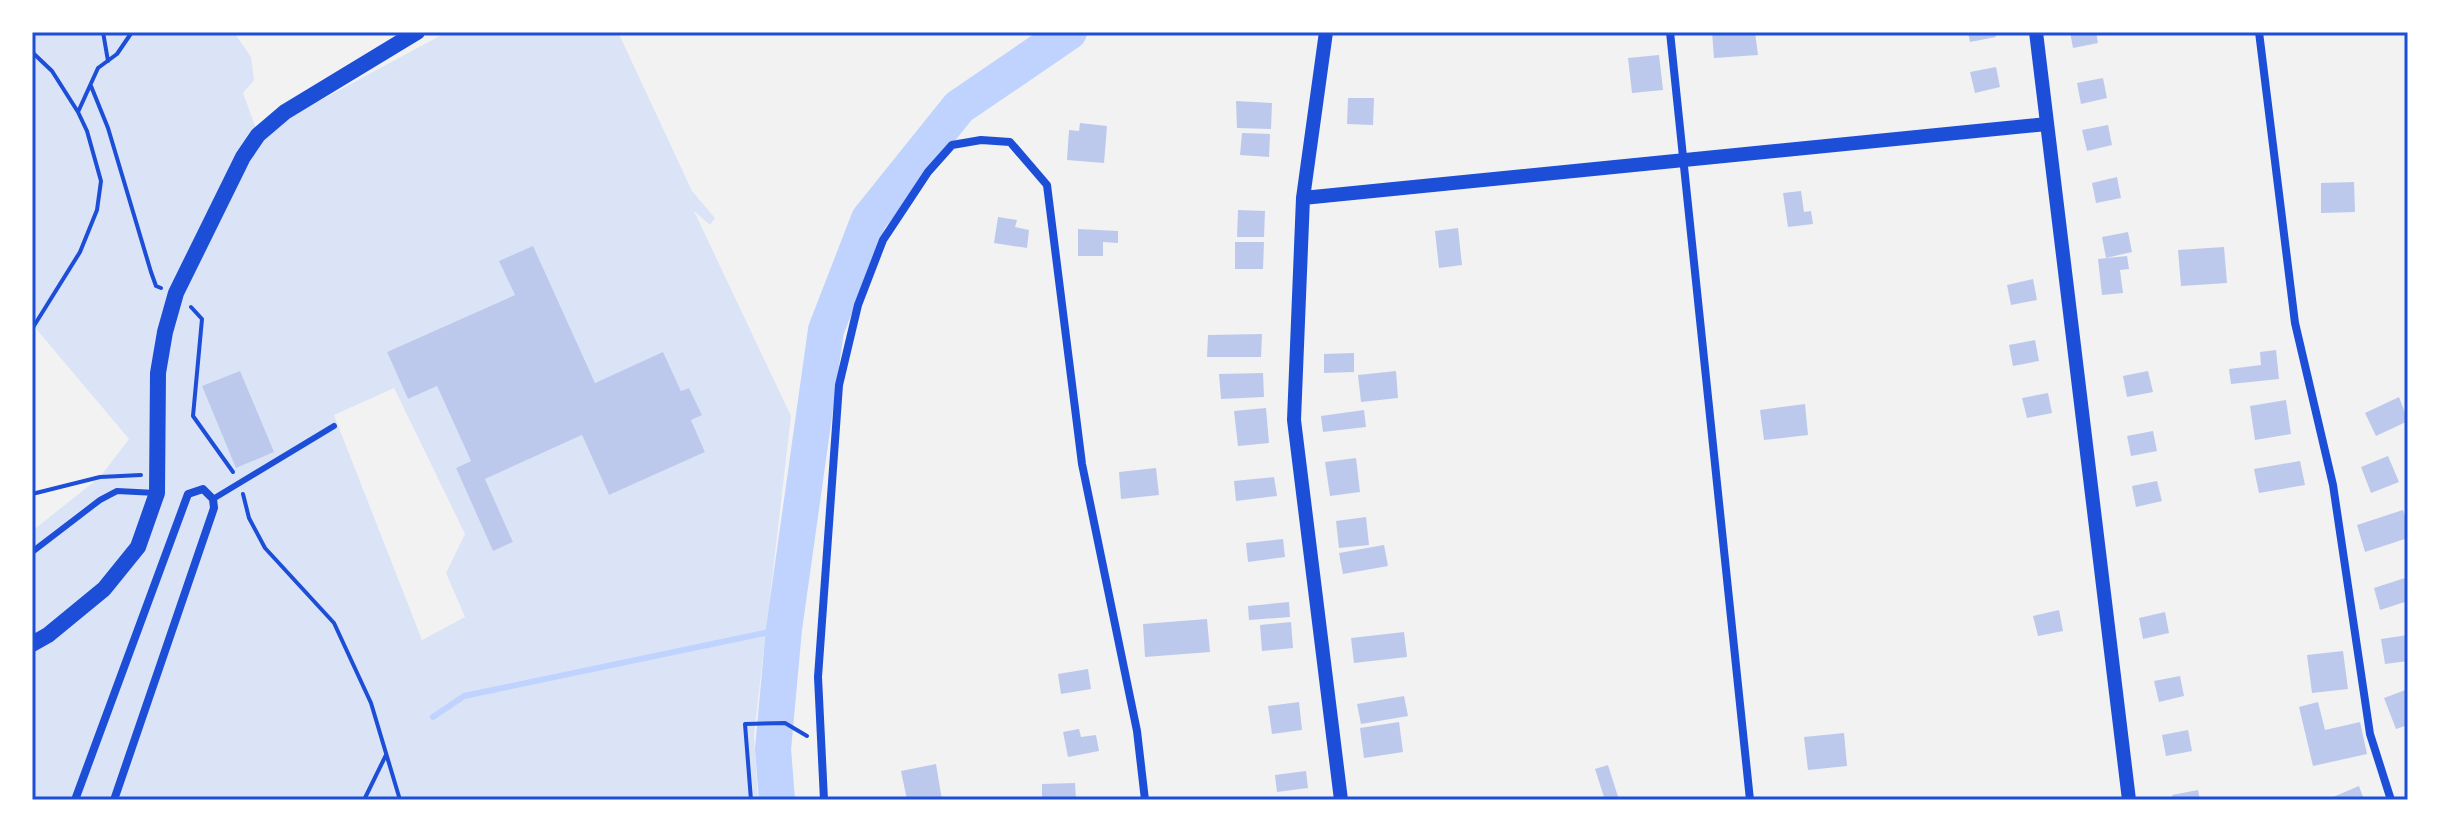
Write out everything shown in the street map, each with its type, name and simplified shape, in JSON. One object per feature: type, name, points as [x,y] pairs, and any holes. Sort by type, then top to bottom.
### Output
[{"type":"main road","points":[[32,644],[48,635],[104,589],[138,547],[157,493],[158,373],[165,332],[176,293],[243,157],[258,135],[285,112],[417,32]]},
{"type":"street","points":[[1326,32],[1303,198],[1294,420],[1341,800]]},
{"type":"street","points":[[1670,32],[1750,800]]},
{"type":"street","points":[[2036,32],[2129,800]]},
{"type":"street","points":[[2259,32],[2295,323],[2333,485],[2370,734],[2391,800]]},
{"type":"street","points":[[1303,198],[2047,124]]},
{"type":"street","points":[[824,800],[818,677],[839,385],[858,305],[883,240],[928,172],[952,145],[981,140],[1010,142],[1047,185],[1082,464],[1137,731],[1145,800]]},
{"type":"street","points":[[75,800],[188,494],[203,489],[213,499],[214,508],[114,800]]},
{"type":"lane","points":[[213,499],[334,426]]},
{"type":"lane","points":[[32,552],[100,500],[117,491],[157,493]]},
{"type":"path","points":[[103,32],[108,61]]},
{"type":"path","points":[[78,112],[98,68],[117,54],[132,32]]},
{"type":"path","points":[[32,52],[52,71],[78,112],[87,131],[101,181],[97,210],[80,252],[32,329]]},
{"type":"path","points":[[91,86],[108,128],[156,286],[176,293],[202,319],[193,416],[241,483],[249,518],[265,548],[334,623],[371,703],[400,800]]},
{"type":"path","points":[[32,494],[100,477],[159,473]]},
{"type":"path","points":[[751,800],[745,724],[785,723],[821,746]]},
{"type":"path","points":[[364,800],[387,753]]},
{"type":"shaded area","points":[[32,32],[234,32],[251,57],[254,80],[243,93],[258,134],[447,32],[618,32],[692,191],[715,218],[710,225],[694,211],[791,416],[754,735],[758,800],[32,800],[32,531],[100,477],[129,439],[32,324]],"holes":[[[500,262],[595,383],[663,353],[681,391],[689,388],[701,414],[691,420],[705,452],[609,495],[582,435],[485,479],[513,542],[493,551],[456,468],[471,461],[437,386],[408,399],[387,352],[515,295]],[[394,388],[465,534],[446,573],[465,617],[422,640],[334,415]]]},
{"type":"building","points":[[1712,32],[1755,32],[1758,55],[1714,58]]},
{"type":"building","points":[[1968,32],[1995,32],[1996,37],[1970,42]]},
{"type":"building","points":[[2070,32],[2096,32],[2098,43],[2073,48]]},
{"type":"building","points":[[1659,55],[1663,90],[1632,93],[1628,58]]},
{"type":"building","points":[[1996,67],[2000,87],[1975,93],[1970,72]]},
{"type":"building","points":[[2103,78],[2107,98],[2081,104],[2077,83]]},
{"type":"building","points":[[1348,98],[1374,98],[1373,125],[1347,124]]},
{"type":"building","points":[[1236,101],[1272,103],[1271,129],[1237,128]]},
{"type":"building","points":[[1080,123],[1107,126],[1104,163],[1067,160],[1069,130],[1079,131]]},
{"type":"building","points":[[2108,125],[2112,145],[2087,151],[2082,130]]},
{"type":"building","points":[[1242,133],[1270,134],[1269,157],[1240,155]]},
{"type":"building","points":[[2117,177],[2121,198],[2096,203],[2092,183]]},
{"type":"building","points":[[2354,182],[2355,212],[2321,213],[2321,183]]},
{"type":"building","points":[[1801,191],[1804,212],[1811,211],[1813,224],[1788,227],[1783,193]]},
{"type":"building","points":[[1238,210],[1265,211],[1264,237],[1237,237]]},
{"type":"building","points":[[998,217],[1017,220],[1015,227],[1029,230],[1027,248],[994,243]]},
{"type":"building","points":[[1458,228],[1462,265],[1439,268],[1435,231]]},
{"type":"building","points":[[1078,229],[1118,231],[1118,243],[1103,242],[1103,256],[1078,256]]},
{"type":"building","points":[[2128,232],[2132,252],[2106,258],[2102,237]]},
{"type":"building","points":[[1235,242],[1264,242],[1263,269],[1235,269]]},
{"type":"building","points":[[533,246],[595,383],[663,352],[681,391],[689,388],[702,415],[691,420],[705,452],[609,495],[582,435],[485,479],[513,542],[493,551],[456,468],[471,461],[437,386],[408,399],[387,352],[515,295],[499,261]]},
{"type":"building","points":[[2224,247],[2227,283],[2181,286],[2178,250]]},
{"type":"building","points":[[2127,256],[2129,269],[2120,270],[2123,293],[2102,295],[2098,259]]},
{"type":"building","points":[[2033,279],[2037,300],[2011,305],[2007,285]]},
{"type":"building","points":[[1262,334],[1261,357],[1207,357],[1208,335]]},
{"type":"building","points":[[2035,340],[2039,361],[2013,366],[2009,345]]},
{"type":"building","points":[[2276,350],[2279,379],[2231,384],[2229,369],[2261,365],[2260,352]]},
{"type":"building","points":[[1354,353],[1354,372],[1324,373],[1324,354]]},
{"type":"building","points":[[240,371],[274,452],[236,468],[202,386]]},
{"type":"building","points":[[1396,371],[1398,398],[1361,402],[1358,375]]},
{"type":"building","points":[[2148,371],[2153,392],[2127,397],[2123,376]]},
{"type":"building","points":[[1263,373],[1264,397],[1221,399],[1219,374]]},
{"type":"building","points":[[2048,393],[2052,413],[2027,418],[2022,398]]},
{"type":"building","points":[[2399,397],[2408,421],[2376,436],[2365,413]]},
{"type":"building","points":[[2286,400],[2291,434],[2255,440],[2250,406]]},
{"type":"building","points":[[1805,404],[1808,435],[1764,440],[1760,410]]},
{"type":"building","points":[[1266,408],[1269,443],[1238,446],[1234,411]]},
{"type":"building","points":[[1364,410],[1366,427],[1323,432],[1321,416]]},
{"type":"building","points":[[2153,431],[2157,451],[2131,456],[2127,436]]},
{"type":"building","points":[[2388,456],[2399,482],[2371,493],[2361,467]]},
{"type":"building","points":[[1356,458],[1360,492],[1330,496],[1325,462]]},
{"type":"building","points":[[2300,461],[2305,485],[2259,493],[2254,469]]},
{"type":"building","points":[[1156,468],[1159,495],[1121,499],[1119,472]]},
{"type":"building","points":[[1274,477],[1277,496],[1236,501],[1234,481]]},
{"type":"building","points":[[2157,481],[2162,501],[2136,507],[2132,486]]},
{"type":"building","points":[[2403,510],[2408,538],[2365,552],[2357,525]]},
{"type":"building","points":[[1366,517],[1369,545],[1339,548],[1336,521]]},
{"type":"building","points":[[1283,539],[1285,557],[1248,562],[1246,543]]},
{"type":"building","points":[[1384,545],[1388,566],[1343,574],[1339,553]]},
{"type":"building","points":[[2408,577],[2408,601],[2380,610],[2374,588]]},
{"type":"building","points":[[1289,602],[1290,617],[1249,620],[1248,606]]},
{"type":"building","points":[[2059,610],[2063,631],[2038,636],[2033,616]]},
{"type":"building","points":[[2165,612],[2169,633],[2143,639],[2139,618]]},
{"type":"building","points":[[1207,619],[1210,652],[1145,657],[1143,624]]},
{"type":"building","points":[[1291,622],[1293,648],[1262,651],[1260,625]]},
{"type":"building","points":[[1404,632],[1407,657],[1354,663],[1351,638]]},
{"type":"building","points":[[2408,635],[2408,661],[2385,664],[2381,639]]},
{"type":"building","points":[[2343,651],[2348,689],[2312,693],[2307,655]]},
{"type":"building","points":[[1088,669],[1091,689],[1061,694],[1058,674]]},
{"type":"building","points":[[2180,676],[2184,696],[2159,702],[2154,681]]},
{"type":"building","points":[[2408,689],[2408,725],[2396,729],[2384,698]]},
{"type":"building","points":[[1404,696],[1408,716],[1361,724],[1357,704]]},
{"type":"building","points":[[1299,702],[1302,730],[1272,734],[1268,706]]},
{"type":"building","points":[[2318,702],[2325,730],[2360,722],[2367,754],[2313,766],[2299,707]]},
{"type":"building","points":[[1399,722],[1403,752],[1364,758],[1360,728]]},
{"type":"building","points":[[1079,729],[1081,737],[1096,735],[1099,751],[1068,757],[1063,732]]},
{"type":"building","points":[[2188,730],[2192,751],[2166,756],[2162,735]]},
{"type":"building","points":[[1844,733],[1847,766],[1808,770],[1804,737]]},
{"type":"building","points":[[936,764],[942,800],[907,800],[901,771]]},
{"type":"building","points":[[1608,765],[1619,800],[1605,800],[1595,769]]},
{"type":"building","points":[[1306,771],[1308,788],[1277,792],[1275,775]]},
{"type":"building","points":[[1075,783],[1076,800],[1042,800],[1042,784]]},
{"type":"building","points":[[2359,786],[2364,800],[2326,800]]},
{"type":"building","points":[[2198,790],[2200,800],[2173,800],[2172,795]]},
{"type":"waterway","points":[[777,800],[773,749],[784,629],[826,330],[869,219],[959,107],[1069,32]]},
{"type":"waterway","points":[[433,717],[464,696],[784,629]]}]
